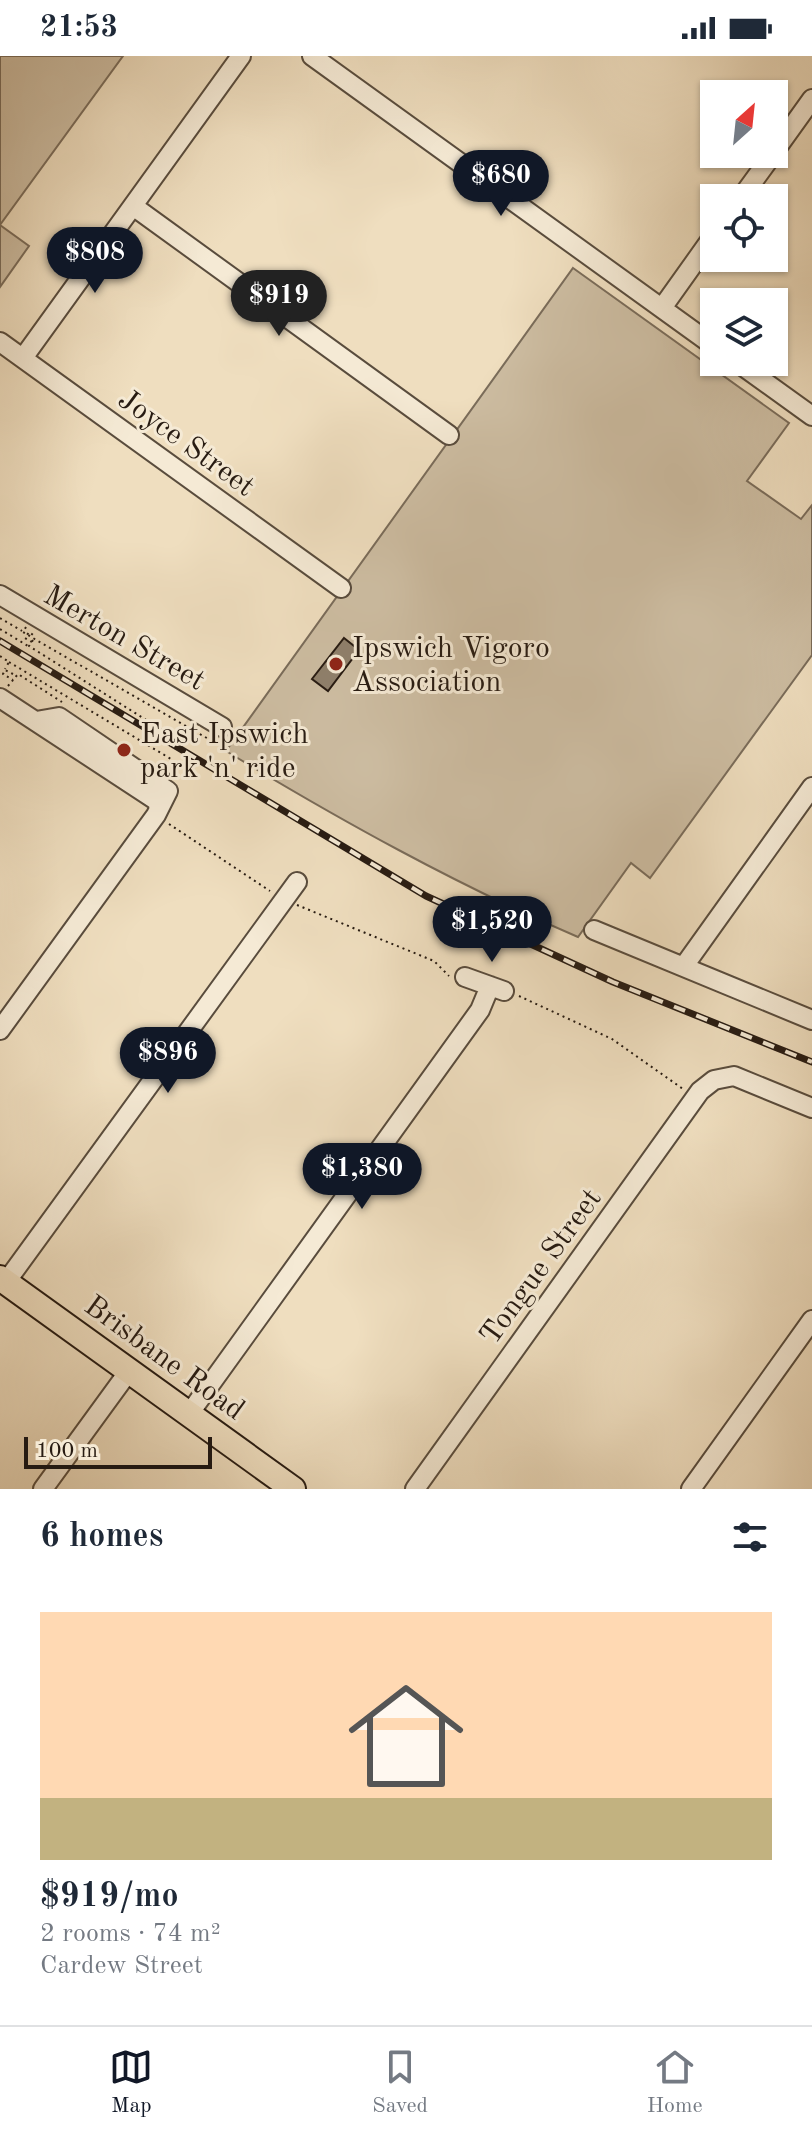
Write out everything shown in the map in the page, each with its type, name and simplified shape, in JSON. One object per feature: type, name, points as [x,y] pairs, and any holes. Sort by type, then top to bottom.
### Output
[{"type":"main road","name":"Brisbane Road","points":[[3,1280],[289,1488]]},
{"type":"street","points":[[23,358],[241,56]]},
{"type":"street","points":[[312,56],[700,336]]},
{"type":"street","points":[[788,132],[812,99]]},
{"type":"street","points":[[133,206],[449,435]]},
{"type":"street","points":[[662,308],[700,255]]},
{"type":"street","name":"Joyce Street","points":[[0,342],[341,588]]},
{"type":"street","points":[[756,376],[812,416]]},
{"type":"street","name":"Merton Street","points":[[0,595],[222,727]]},
{"type":"street","points":[[0,698],[157,801],[162,815],[0,1030]]},
{"type":"street","points":[[684,966],[812,787]]},
{"type":"street","points":[[3,1280],[297,882]]},
{"type":"street","points":[[594,930],[812,1020]]},
{"type":"street","points":[[461,980],[502,990]]},
{"type":"street","points":[[189,1414],[480,1010],[502,990]]},
{"type":"street","name":"Tongue Street","points":[[415,1489],[695,1098],[714,1080],[734,1076],[812,1108]]},
{"type":"street","points":[[691,1489],[812,1320]]},
{"type":"street","points":[[43,1489],[129,1371]]},
{"type":"path","points":[[0,618],[181,742]]},
{"type":"path","points":[[23,632],[26,627],[42,638]]},
{"type":"path","points":[[0,629],[33,641],[211,742],[222,727]]},
{"type":"path","points":[[0,656],[171,759]]},
{"type":"path","points":[[9,662],[3,674],[13,680]]},
{"type":"path","points":[[0,682],[9,687],[13,680],[15,674],[5,670]]},
{"type":"path","points":[[162,815],[274,893]]},
{"type":"path","points":[[292,903],[434,961],[461,980]]},
{"type":"path","points":[[502,990],[612,1039],[695,1098]]},
{"type":"shaded area","points":[[0,56],[123,56],[0,225]]},
{"type":"shaded area","points":[[0,225],[29,246],[0,287]]},
{"type":"shaded area","points":[[573,268],[700,359],[700,376],[724,376],[789,423],[747,481],[801,519],[812,505],[812,655],[650,878],[631,863],[578,937],[399,850],[226,751]]},
{"type":"building","name":"Ipswich Vigoro Association","points":[[344,638],[359,650],[328,691],[312,679]]},
{"type":"railway","points":[[0,641],[426,896],[613,982],[812,1062]]},
{"type":"place","name":"Ipswich Vigoro Association","points":[[336,664]]},
{"type":"place","name":"East Ipswich park 'n' ride","points":[[124,750]]}]
